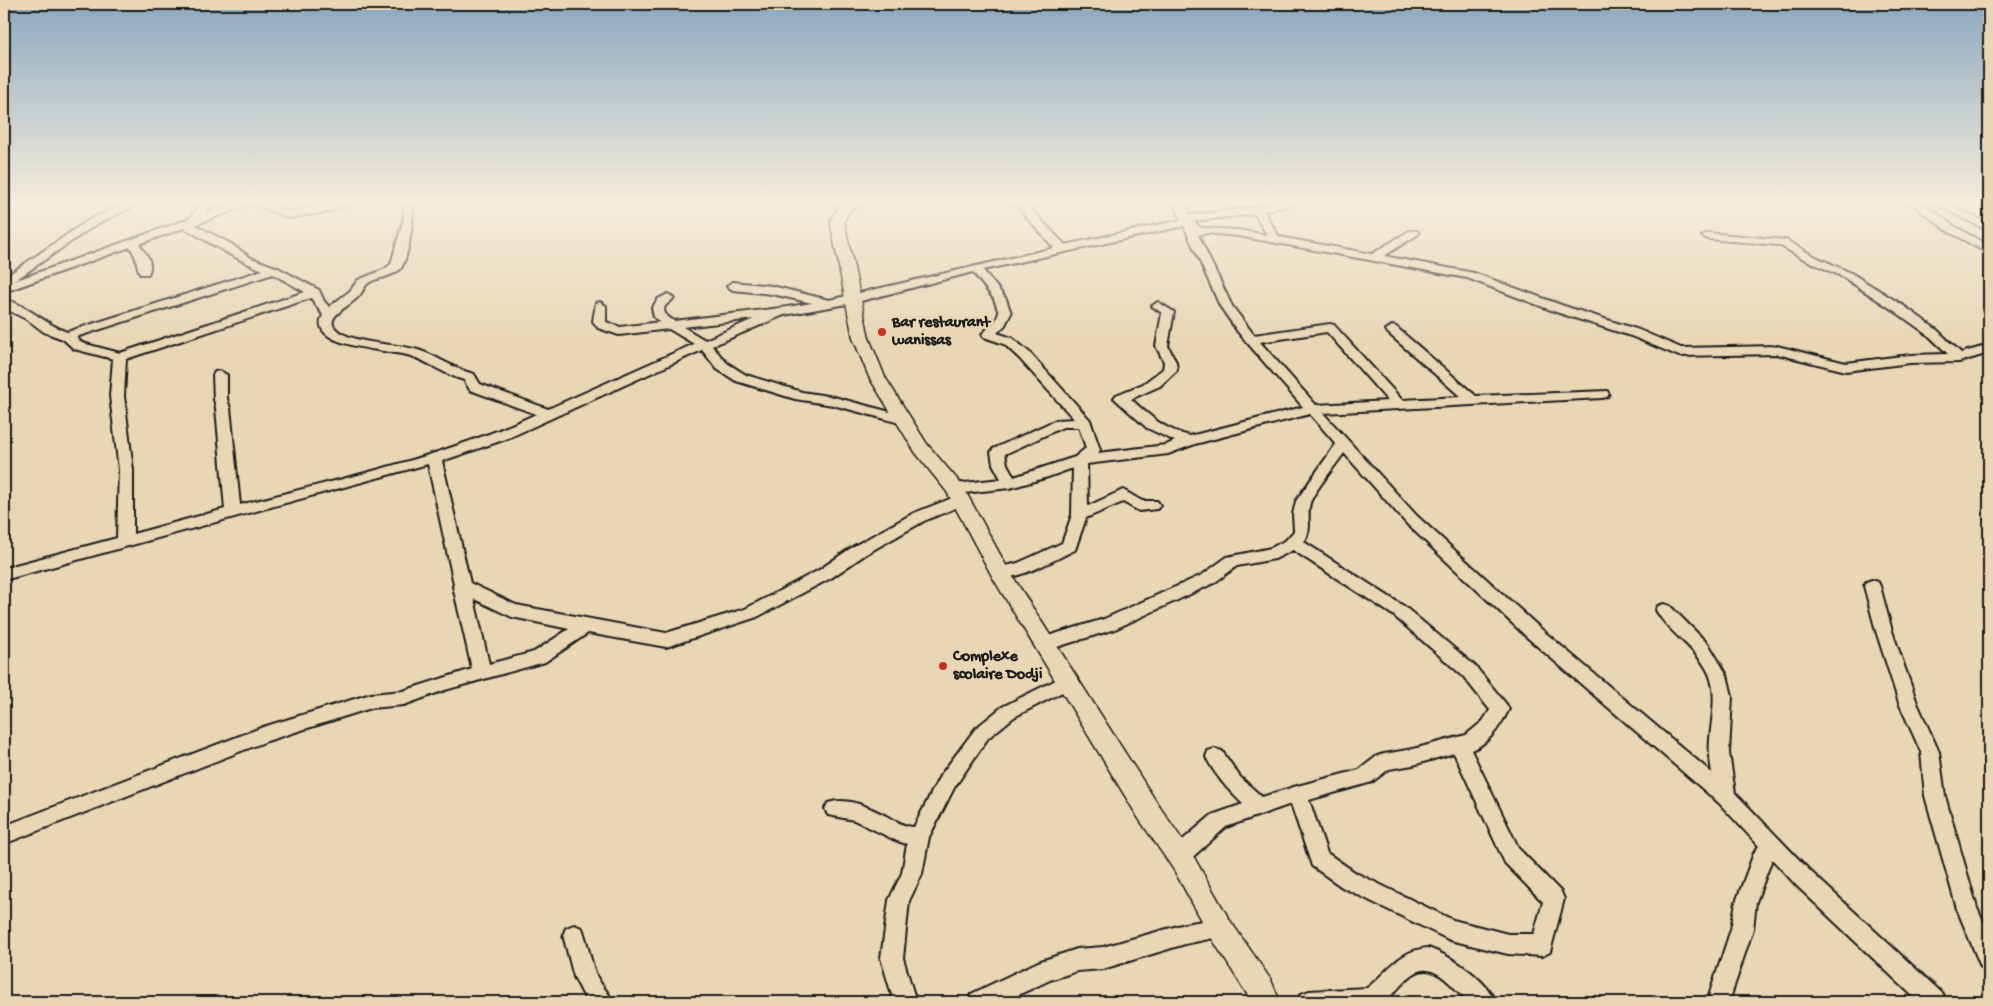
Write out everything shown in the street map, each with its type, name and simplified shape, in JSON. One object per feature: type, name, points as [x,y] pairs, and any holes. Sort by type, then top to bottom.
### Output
[{"type":"main road","points":[[843,248],[861,338],[870,364],[921,448],[958,494],[1000,573],[1148,811],[1179,856],[1220,928],[1261,990],[1266,1002]]},
{"type":"street","points":[[4,284],[56,248]]},
{"type":"street","points":[[4,289],[118,248]]},
{"type":"street","points":[[136,248],[145,267],[144,272]]},
{"type":"street","points":[[230,248],[247,260],[274,270],[315,292],[318,302],[329,314]]},
{"type":"street","points":[[401,248],[396,267],[363,282],[354,294],[329,314],[326,326],[333,334],[350,340],[416,354],[450,371],[469,376],[475,387],[548,414]]},
{"type":"street","points":[[600,306],[600,321],[605,328],[613,330],[781,312],[853,299],[976,268],[1068,248]]},
{"type":"street","points":[[1202,248],[1226,306],[1252,340],[1412,520],[1498,601],[1726,797],[1803,878],[1935,1002]]},
{"type":"street","points":[[1322,248],[1460,272],[1482,278],[1505,290],[1528,296],[1560,309],[1635,333],[1679,352],[1771,349],[1846,367],[1910,359],[1959,358],[1989,349]]},
{"type":"street","points":[[1375,257],[1389,248]]},
{"type":"street","points":[[1794,248],[1847,275],[1900,309],[1932,332],[1959,358]]},
{"type":"street","points":[[976,268],[996,293],[1005,312],[1004,316],[988,334],[1008,341],[1024,355],[1085,423],[1086,430],[1092,438],[1093,450],[1080,460]]},
{"type":"street","points":[[68,336],[274,270]]},
{"type":"street","points":[[733,286],[772,290],[831,303]]},
{"type":"street","points":[[4,303],[32,317],[48,329],[68,336],[78,346],[120,357],[315,292]]},
{"type":"street","points":[[668,298],[660,303],[658,312],[660,317],[694,340],[704,344],[722,366],[741,378],[800,396],[834,401],[904,420]]},
{"type":"street","points":[[1158,306],[1168,312],[1162,346],[1170,364],[1170,370],[1165,376],[1145,388],[1121,398],[1149,425],[1170,435],[1190,440]]},
{"type":"street","points":[[4,574],[478,445],[704,344],[781,312]]},
{"type":"street","points":[[1252,340],[1330,328],[1398,404]]},
{"type":"street","points":[[1392,330],[1473,401]]},
{"type":"street","points":[[120,357],[117,396],[126,470],[125,541]]},
{"type":"street","points":[[220,375],[222,384],[218,398],[223,408],[233,512]]},
{"type":"street","points":[[461,586],[512,611],[666,640],[751,613],[825,574],[860,550],[958,494],[1043,474],[1080,460],[1168,449],[1190,440],[1313,408],[1602,394]]},
{"type":"street","points":[[1010,483],[1000,464],[998,452],[1061,423],[1085,423]]},
{"type":"street","points":[[1044,644],[1097,629],[1196,586],[1234,561],[1275,553],[1294,543],[1302,531],[1301,514],[1303,501],[1344,443]]},
{"type":"street","points":[[434,458],[461,586],[482,673]]},
{"type":"street","points":[[1000,573],[1022,568],[1069,546],[1080,515],[1080,460]]},
{"type":"street","points":[[1080,515],[1111,503],[1123,495],[1140,506],[1152,505]]},
{"type":"street","points":[[1179,856],[1219,821],[1297,794],[1365,776],[1384,762],[1413,757],[1471,742],[1489,726],[1500,709],[1469,671],[1400,611],[1294,543]]},
{"type":"street","points":[[1872,586],[1884,631],[1908,703],[1930,752],[1934,796],[1952,852],[1967,909],[1989,959]]},
{"type":"street","points":[[1664,610],[1701,648],[1714,665],[1720,679],[1724,700],[1719,740],[1719,763],[1726,797]]},
{"type":"street","points":[[4,834],[263,735],[371,701],[404,698],[442,684],[539,658],[586,626]]},
{"type":"street","points":[[905,1002],[892,958],[900,900],[912,874],[919,836],[947,782],[982,733],[1008,712],[1068,680]]},
{"type":"street","points":[[1297,794],[1319,859],[1350,880],[1450,930],[1508,944],[1542,945],[1554,899],[1512,856],[1459,744]]},
{"type":"street","points":[[1215,757],[1233,782],[1259,807]]},
{"type":"street","points":[[835,809],[856,812],[904,836],[919,836]]},
{"type":"street","points":[[1718,1002],[1742,929],[1746,902],[1764,853]]},
{"type":"street","points":[[979,1002],[1046,970],[1077,960],[1103,958],[1185,934],[1220,928]]},
{"type":"street","points":[[574,936],[580,948],[582,972],[586,984],[602,1002]]},
{"type":"street","points":[[1309,1002],[1369,999],[1377,995],[1407,965],[1418,958],[1430,958],[1445,966],[1484,1002]]},
{"type":"place","name":"Bar restaurant wanissas","points":[[882,332]]},
{"type":"place","name":"Complexe scolaire Dodji","points":[[943,666]]}]
